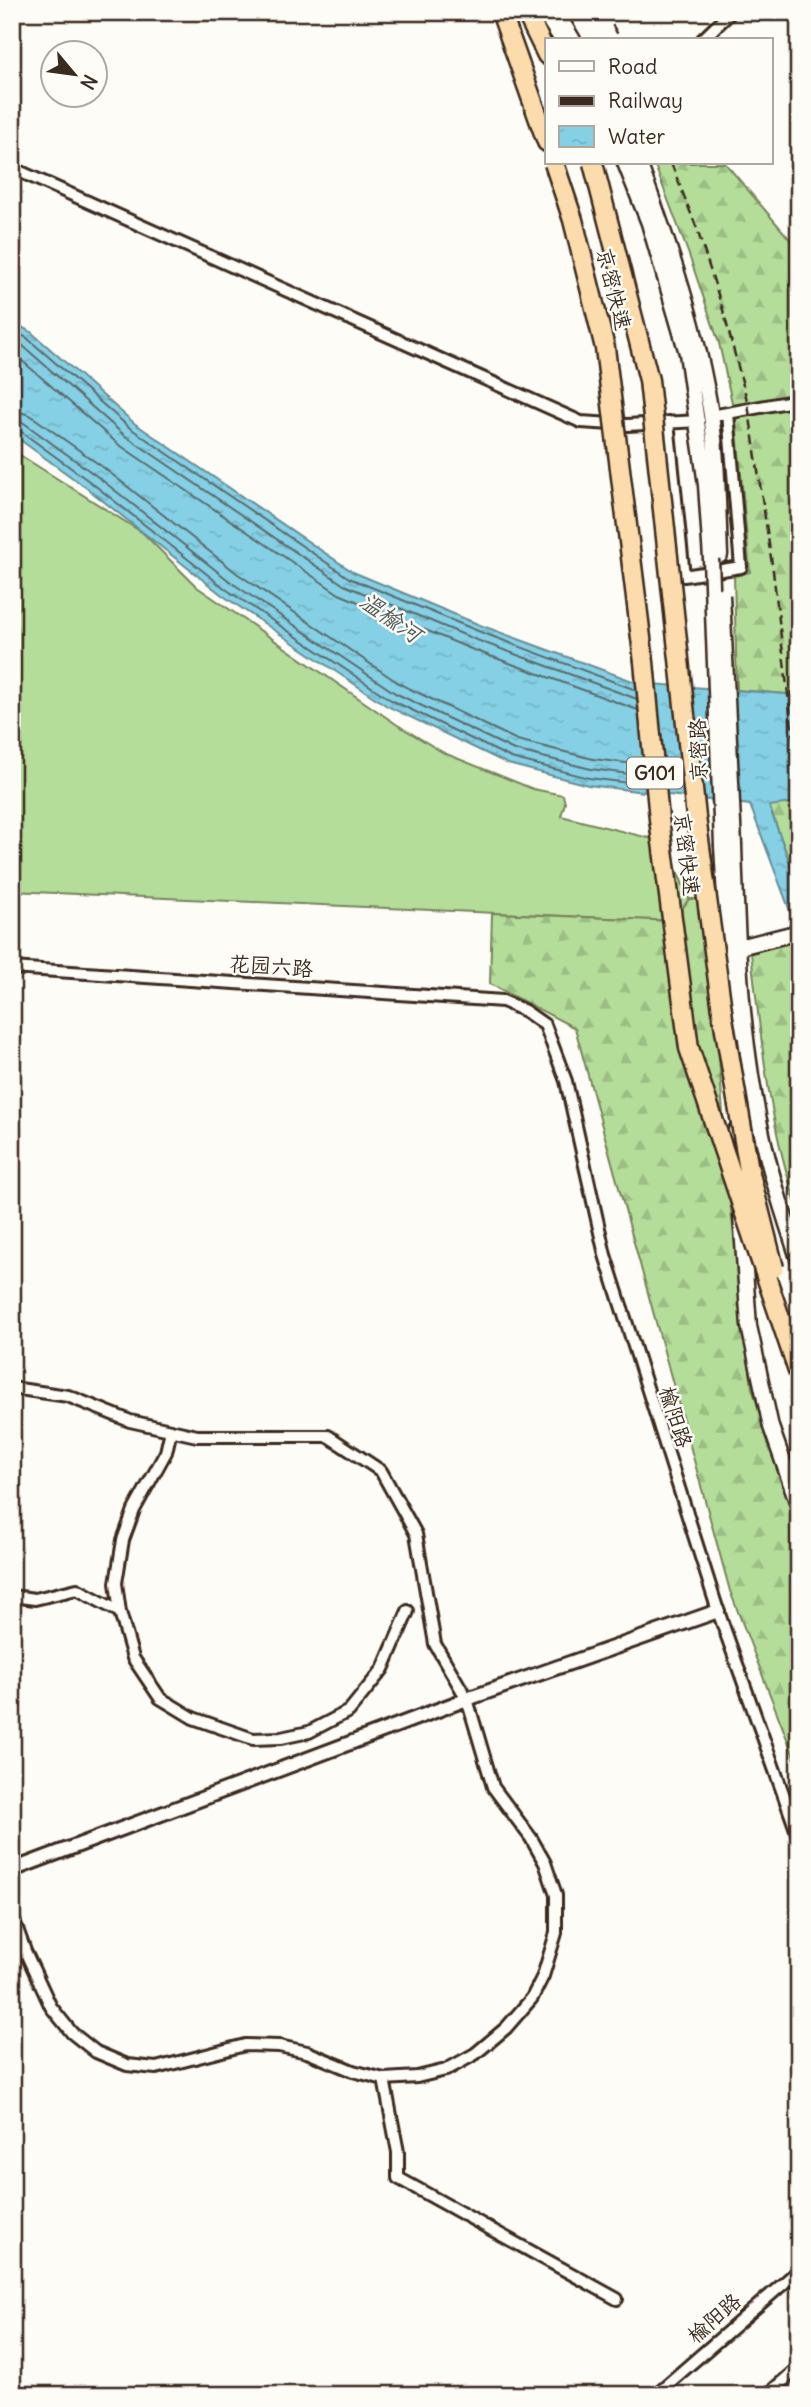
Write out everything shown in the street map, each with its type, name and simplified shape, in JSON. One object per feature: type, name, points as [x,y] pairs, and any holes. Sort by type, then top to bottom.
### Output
[{"type":"highway","points":[[501,12],[545,136]]},
{"type":"highway","points":[[526,12],[545,51]]},
{"type":"highway","name":"京密快速","points":[[554,164],[573,220],[605,348],[644,662],[659,819],[689,1048],[799,1374]]},
{"type":"highway","name":"京密快速","points":[[593,164],[649,380],[694,804],[723,1018],[749,1170],[799,1355]]},
{"type":"main road","points":[[544,12],[561,38]]},
{"type":"main road","points":[[556,12],[572,38]]},
{"type":"main road","name":"京密路","points":[[625,164],[649,223],[687,353],[705,418],[717,478],[716,559],[732,949],[736,1144],[750,1326],[771,1427],[799,1507]]},
{"type":"main road","name":"京密路","points":[[639,164],[660,220],[697,347],[705,418]]},
{"type":"main road","points":[[732,949],[794,934]]},
{"type":"main road","name":"京密路","points":[[732,949],[764,1142],[799,1261]]},
{"type":"street","points":[[704,38],[731,12]]},
{"type":"street","points":[[12,168],[581,422],[627,425],[668,422],[705,418],[799,400]]},
{"type":"street","points":[[668,422],[684,576],[741,567],[728,413]]},
{"type":"street","name":"花园六路","points":[[12,968],[503,1001],[525,1011]]},
{"type":"street","name":"榆阳路","points":[[525,1011],[545,1025],[566,1081],[605,1255],[718,1611],[799,1838]]},
{"type":"street","points":[[12,1388],[68,1396],[130,1421],[197,1436],[328,1436],[381,1471],[416,1534],[435,1644],[467,1699],[494,1787],[531,1838],[545,1863],[556,1895],[556,1933],[543,1976],[532,1998],[506,2028],[475,2054],[446,2070],[417,2077],[384,2079],[353,2071],[307,2052],[279,2046],[245,2045],[156,2068],[127,2065],[96,2052],[72,2033],[51,2007],[12,1915]]},
{"type":"street","points":[[171,1430],[166,1452],[134,1510],[123,1540],[116,1583],[120,1612],[133,1658],[160,1698],[193,1718],[253,1739],[281,1738],[309,1732],[349,1711],[383,1669],[408,1611]]},
{"type":"street","points":[[12,1596],[35,1599],[77,1589],[120,1612]]},
{"type":"street","points":[[12,1870],[467,1699],[718,1611]]},
{"type":"street","points":[[384,2079],[398,2152],[398,2178],[617,2299]]},
{"type":"street","name":"榆阳路","points":[[655,2395],[799,2270]]},
{"type":"street","points":[[767,2395],[799,2367]]},
{"type":"green space","points":[[654,164],[726,164],[799,250],[799,695],[737,690],[734,576],[750,572],[736,421],[719,343]]},
{"type":"green space","points":[[12,450],[143,533],[197,587],[396,724],[444,753],[533,789],[563,795],[565,803],[561,816],[665,842],[689,899],[674,921],[12,891]]},
{"type":"green space","points":[[799,802],[799,888],[769,805]]},
{"type":"green space","points":[[689,899],[704,899],[716,1016],[728,1184],[752,1388],[799,1530],[799,1770],[730,1591],[575,1028],[490,984],[492,913],[674,921]]},
{"type":"green space","points":[[799,939],[799,1213],[774,1117],[751,953]]},
{"type":"water","name":"温榆河","points":[[12,322],[31,332],[134,423],[353,572],[480,625],[638,683],[799,695],[799,802],[769,806],[799,888],[799,935],[750,805],[588,785],[508,764],[387,706],[222,595],[88,489],[12,434]]},
{"type":"railway","points":[[605,12],[620,38]]},
{"type":"railway","points":[[671,164],[697,229],[723,310],[748,404],[773,571],[799,785]]}]
